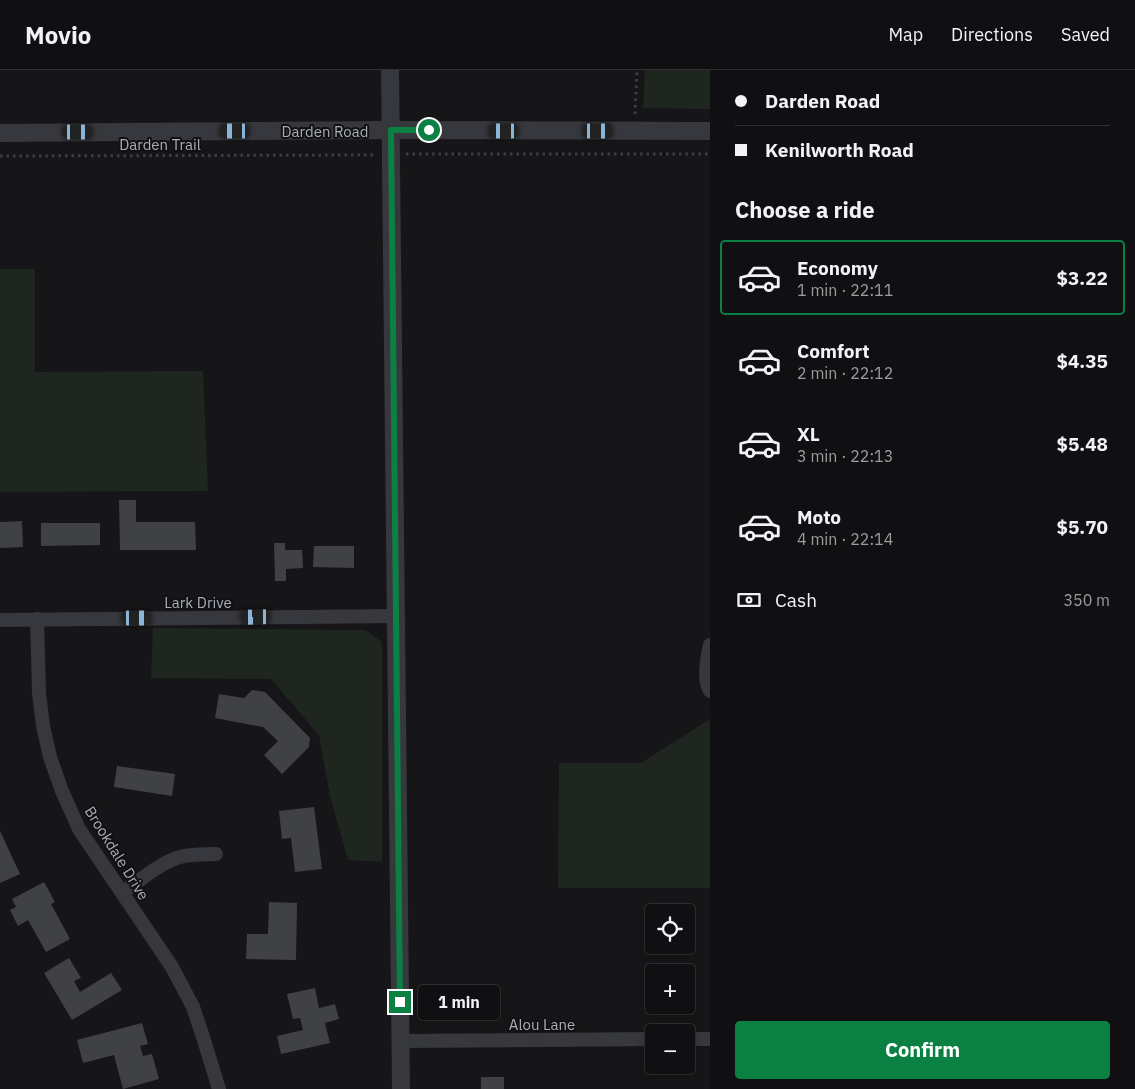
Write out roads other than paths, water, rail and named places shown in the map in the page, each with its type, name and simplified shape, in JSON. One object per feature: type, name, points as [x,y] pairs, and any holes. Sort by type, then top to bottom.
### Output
[{"type":"street","points":[[390,70],[401,1089]]},
{"type":"street","name":"Darden Road","points":[[0,133],[391,130],[710,131]]},
{"type":"street","name":"Lark Drive","points":[[0,620],[395,616]]},
{"type":"street","name":"Brookdale Drive","points":[[37,619],[39,693],[43,726],[50,756],[62,792],[79,829],[172,967],[193,1007],[218,1089]]},
{"type":"street","points":[[710,645],[706,672],[710,691]]},
{"type":"street","points":[[122,893],[165,864],[178,858],[196,854],[216,854]]},
{"type":"street","name":"Alou Lane","points":[[400,1041],[645,1039]]},
{"type":"street","points":[[695,1039],[710,1039]]}]
